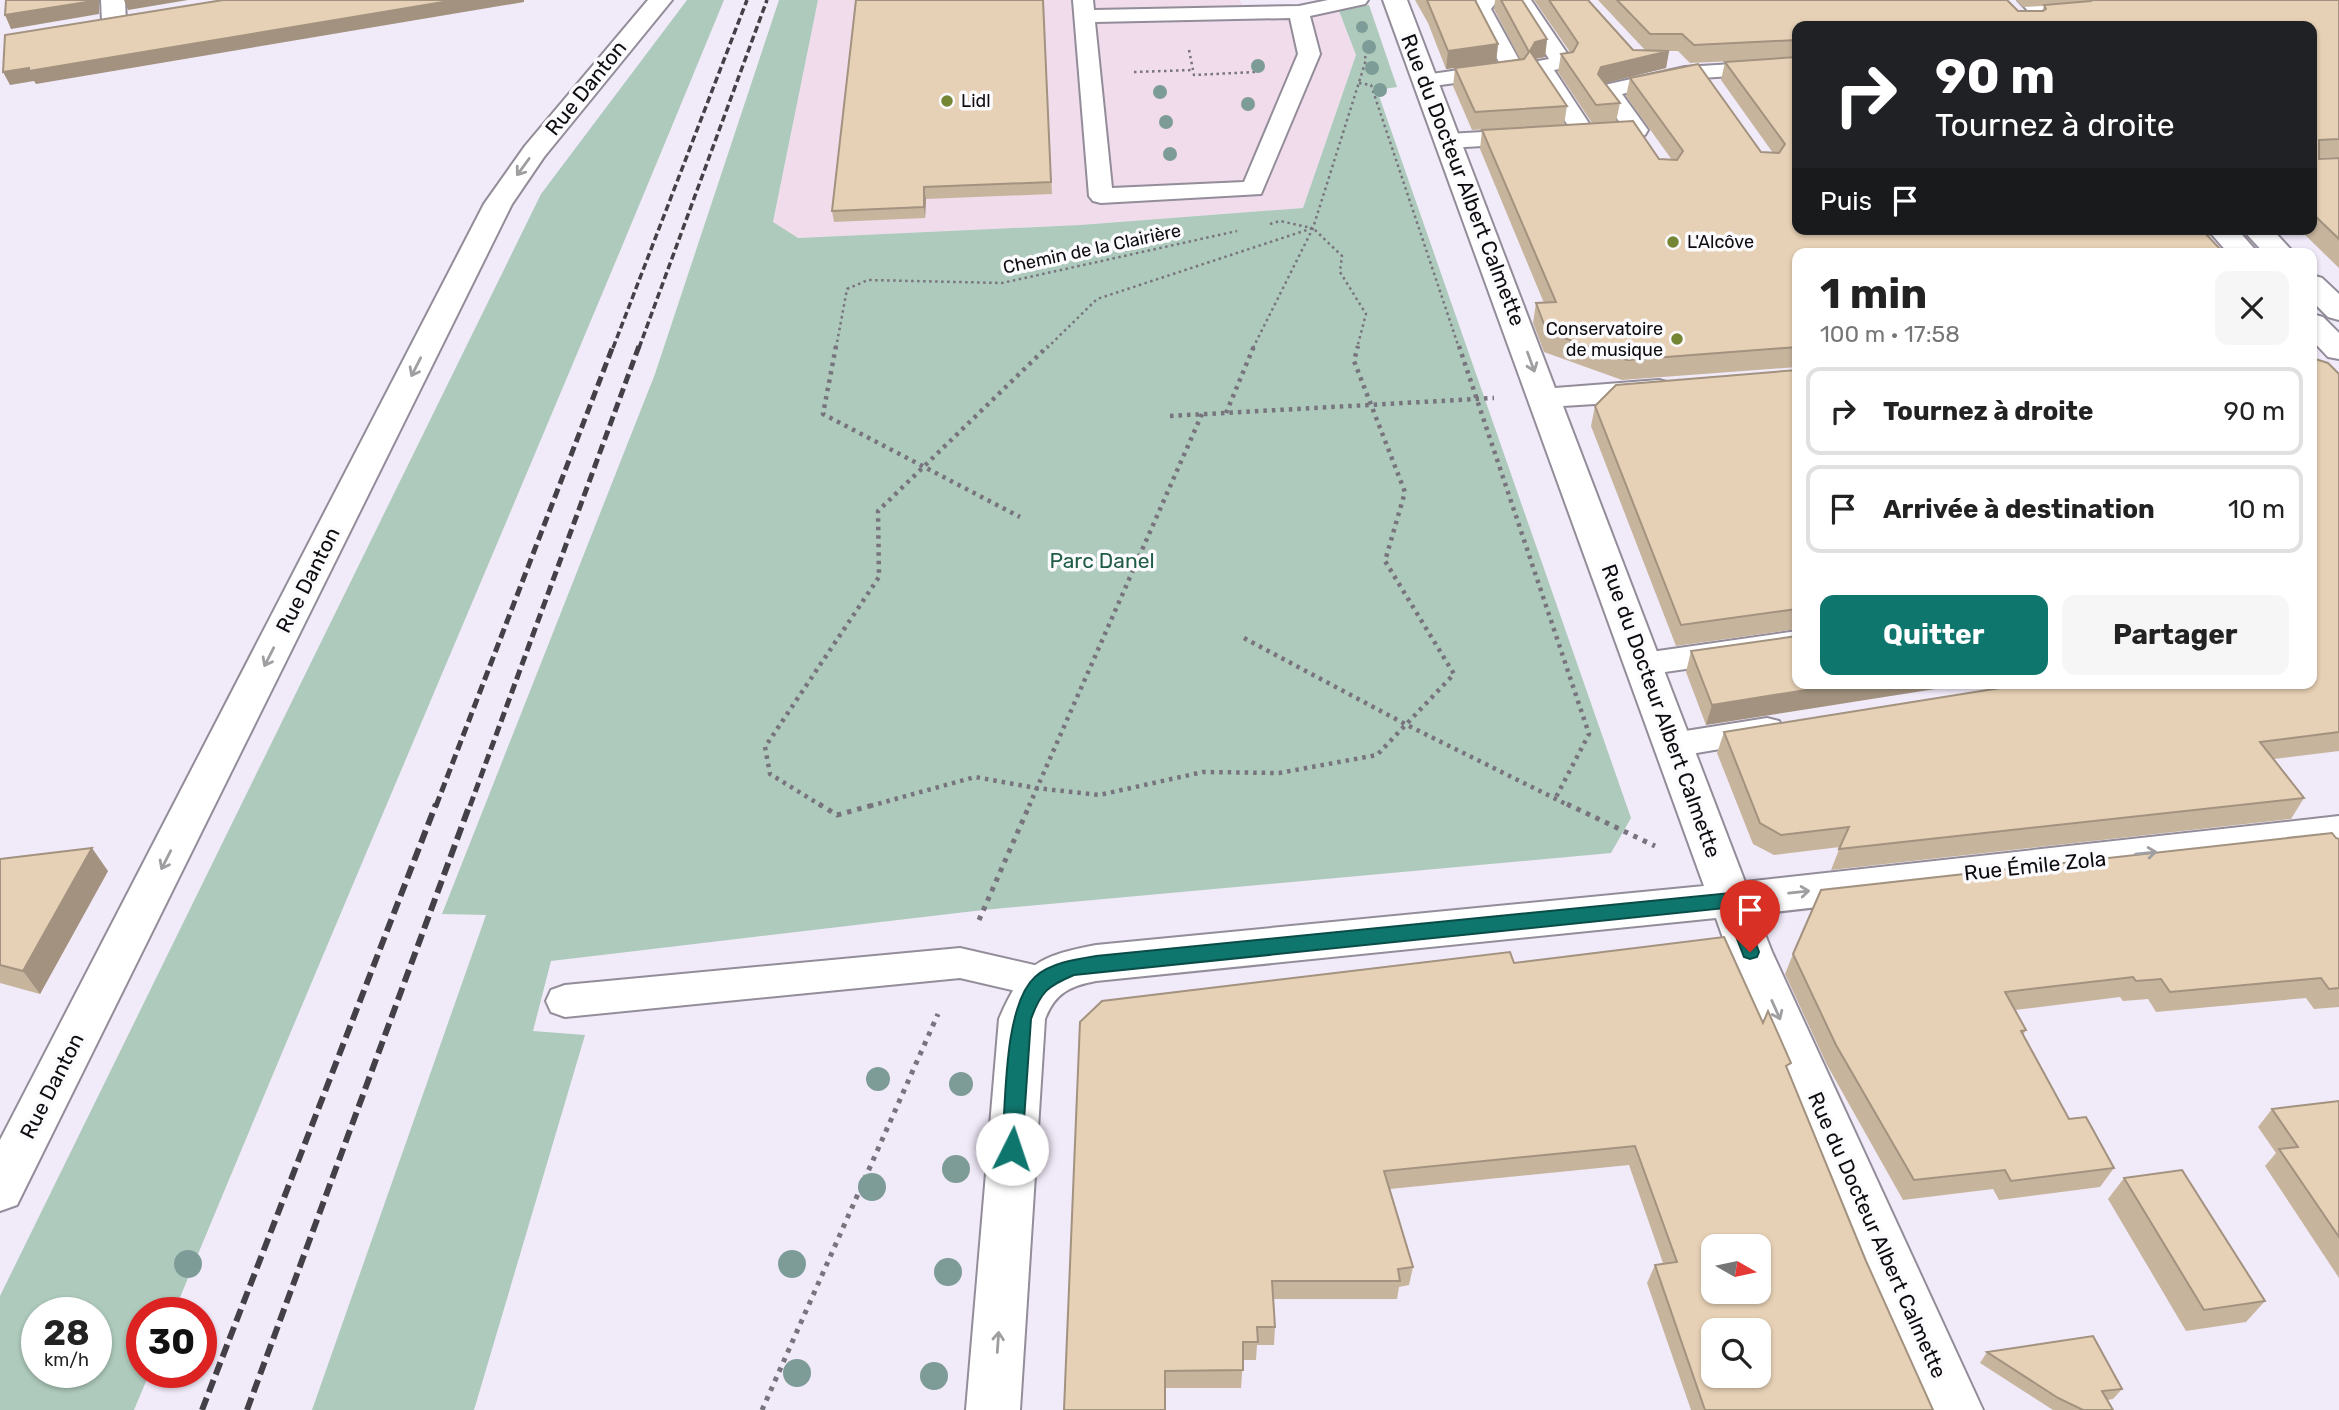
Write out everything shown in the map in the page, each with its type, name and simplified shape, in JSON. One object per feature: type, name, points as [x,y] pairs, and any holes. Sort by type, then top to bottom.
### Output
[{"type":"street","name":"Rue Danton","points":[[0,1189],[498,204],[550,132],[660,0]]},
{"type":"street","name":"Rue du Docteur Albert Calmette","points":[[1395,0],[1756,965],[1956,1410]]},
{"type":"street","points":[[2227,235],[2239,248]]},
{"type":"street","points":[[2262,235],[2275,248]]},
{"type":"street","points":[[2317,299],[2328,332]]},
{"type":"street","points":[[1545,398],[1687,387]]},
{"type":"street","name":"Rue Émile Zola","points":[[1042,981],[1071,968],[1096,963],[1726,887],[2339,832]]},
{"type":"street","points":[[993,1410],[1022,1019],[1030,997],[1042,981]]},
{"type":"lane","points":[[1426,81],[1513,69],[1480,8],[1488,0]]},
{"type":"lane","points":[[1517,0],[1524,4],[1562,62],[1541,67],[1584,133]]},
{"type":"lane","points":[[1299,12],[1308,54],[1253,189],[1101,196],[1084,8],[1299,12],[1353,1]]},
{"type":"lane","points":[[1650,60],[1671,58],[1715,92]]},
{"type":"lane","points":[[1651,150],[1608,91],[1693,73],[1792,66]]},
{"type":"lane","points":[[1448,141],[1637,130]]},
{"type":"lane","points":[[1644,664],[1792,643]]},
{"type":"lane","points":[[1673,744],[1798,725]]},
{"type":"lane","points":[[565,1001],[960,963],[1042,981]]},
{"type":"path","points":[[1226,413],[1243,368],[1313,228],[1359,83],[1366,60],[1353,1]]},
{"type":"path","points":[[1133,72],[1193,70]]},
{"type":"path","points":[[1359,83],[1371,85],[1479,399],[1589,734],[1555,799]]},
{"type":"path","points":[[1267,224],[1280,221],[1313,228],[1342,256],[1340,272],[1366,314],[1354,361],[1405,492],[1385,561],[1454,674],[1377,755],[1279,774],[1203,772],[1099,795],[1036,788],[975,777],[836,815],[770,774],[765,747],[879,577],[878,511],[1097,299],[1313,228]]},
{"type":"path","name":"Chemin de la Clairière","points":[[1020,517],[822,414],[847,289],[868,280],[1002,284],[1241,230]]},
{"type":"path","points":[[1170,416],[1501,398]]},
{"type":"path","points":[[762,1410],[1202,414]]},
{"type":"path","points":[[1244,638],[1407,725],[1726,887]]},
{"type":"shaded area","points":[[818,0],[1240,0],[1242,5],[1367,0],[1369,5],[1339,12],[1356,55],[1303,208],[1080,225],[797,238],[773,223]]},
{"type":"green space","points":[[687,0],[724,0],[180,1297],[126,1297],[126,1388],[143,1388],[134,1410],[0,1410],[0,1296],[541,194]]},
{"type":"green space","name":"Parc Danel","points":[[779,0],[818,0],[773,222],[798,238],[1080,225],[1303,208],[1356,55],[1339,11],[1369,5],[1397,87],[1377,90],[1631,818],[1611,853],[983,910],[551,961],[533,1031],[585,1035],[474,1410],[312,1410],[486,915],[442,914],[655,374]]},
{"type":"building","points":[[6,0],[93,0],[93,1],[5,15]]},
{"type":"building","points":[[223,0],[455,0],[29,71],[29,68],[3,72],[5,35]]},
{"type":"building","name":"Lidl","points":[[856,0],[1043,0],[1051,182],[924,187],[924,207],[832,211]]},
{"type":"building","points":[[1427,0],[1475,0],[1498,44],[1448,51]]},
{"type":"building","points":[[1501,0],[1522,0],[1547,39],[1535,42],[1530,51],[1567,106],[1475,112],[1455,68],[1524,59],[1529,52]]},
{"type":"building","points":[[1549,0],[1588,0],[1633,50],[1669,51],[1601,67],[1598,74],[1620,103],[1596,105],[1561,54],[1573,52],[1578,43]]},
{"type":"building","points":[[1617,0],[2007,0],[2018,11],[2043,11],[2046,9],[2044,5],[2092,0],[2339,0],[2339,139],[2319,140],[2319,159],[2339,158],[2339,239],[2317,218],[2317,21],[1792,21],[1792,40],[1694,45],[1682,34],[1650,34]]},
{"type":"building","points":[[1792,57],[1792,235],[2207,235],[2219,248],[1792,248],[1792,347],[1627,360],[1547,332],[1536,303],[1556,302],[1482,130],[1633,121],[1659,159],[1677,160],[1683,151],[1630,78],[1698,64],[1761,152],[1779,153],[1785,144],[1725,62]]},
{"type":"building","points":[[2317,360],[2328,363],[2339,374],[2339,732],[2260,742],[2304,798],[1839,849],[1849,827],[1781,835],[1760,823],[1724,732],[1994,689],[2317,689]]},
{"type":"building","points":[[1792,370],[1792,610],[1681,625],[1595,406],[1616,385]]},
{"type":"building","points":[[1792,637],[1792,689],[1812,689],[1712,705],[1691,651]]},
{"type":"building","points":[[2332,833],[2339,839],[2339,988],[2329,989],[2321,978],[2170,992],[2161,979],[2136,981],[2133,977],[2005,992],[2026,1030],[2021,1031],[2069,1119],[2086,1117],[2114,1168],[2011,1181],[2005,1170],[1914,1180],[1836,1045],[1793,954],[1821,890]]},
{"type":"building","points":[[92,848],[23,971],[0,965],[0,859]]},
{"type":"building","points":[[1724,937],[1763,1023],[1768,1011],[1791,1063],[1786,1066],[1866,1261],[1933,1410],[1705,1410],[1655,1265],[1677,1262],[1635,1146],[1384,1171],[1413,1267],[1398,1269],[1400,1281],[1272,1281],[1275,1327],[1257,1327],[1258,1342],[1243,1342],[1243,1370],[1165,1371],[1165,1410],[1064,1410],[1080,1022],[1102,1001],[1510,952],[1514,963]]},
{"type":"building","points":[[2339,1101],[2339,1237],[2279,1149],[2298,1147],[2272,1109]]},
{"type":"building","points":[[2182,1170],[2265,1301],[2204,1310],[2124,1178]]},
{"type":"building","points":[[2093,1336],[2122,1389],[2102,1391],[2113,1410],[2083,1410],[2058,1398],[1987,1352]]},
{"type":"railway","points":[[613,348],[747,0]]},
{"type":"railway","points":[[639,348],[767,0]]},
{"type":"railway","points":[[436,806],[613,346]]},
{"type":"railway","points":[[470,806],[639,346]]},
{"type":"railway","points":[[202,1410],[436,804]]},
{"type":"railway","points":[[247,1410],[470,804]]},
{"type":"place","name":"Lidl","points":[[947,101]]},
{"type":"place","name":"L'Alcôve","points":[[1673,242]]},
{"type":"place","name":"Conservatoire de musique","points":[[1677,339]]},
{"type":"route","points":[[1012,1149],[1022,1019],[1030,997],[1042,981],[1071,968],[1096,963],[1731,900],[1750,952]]}]
